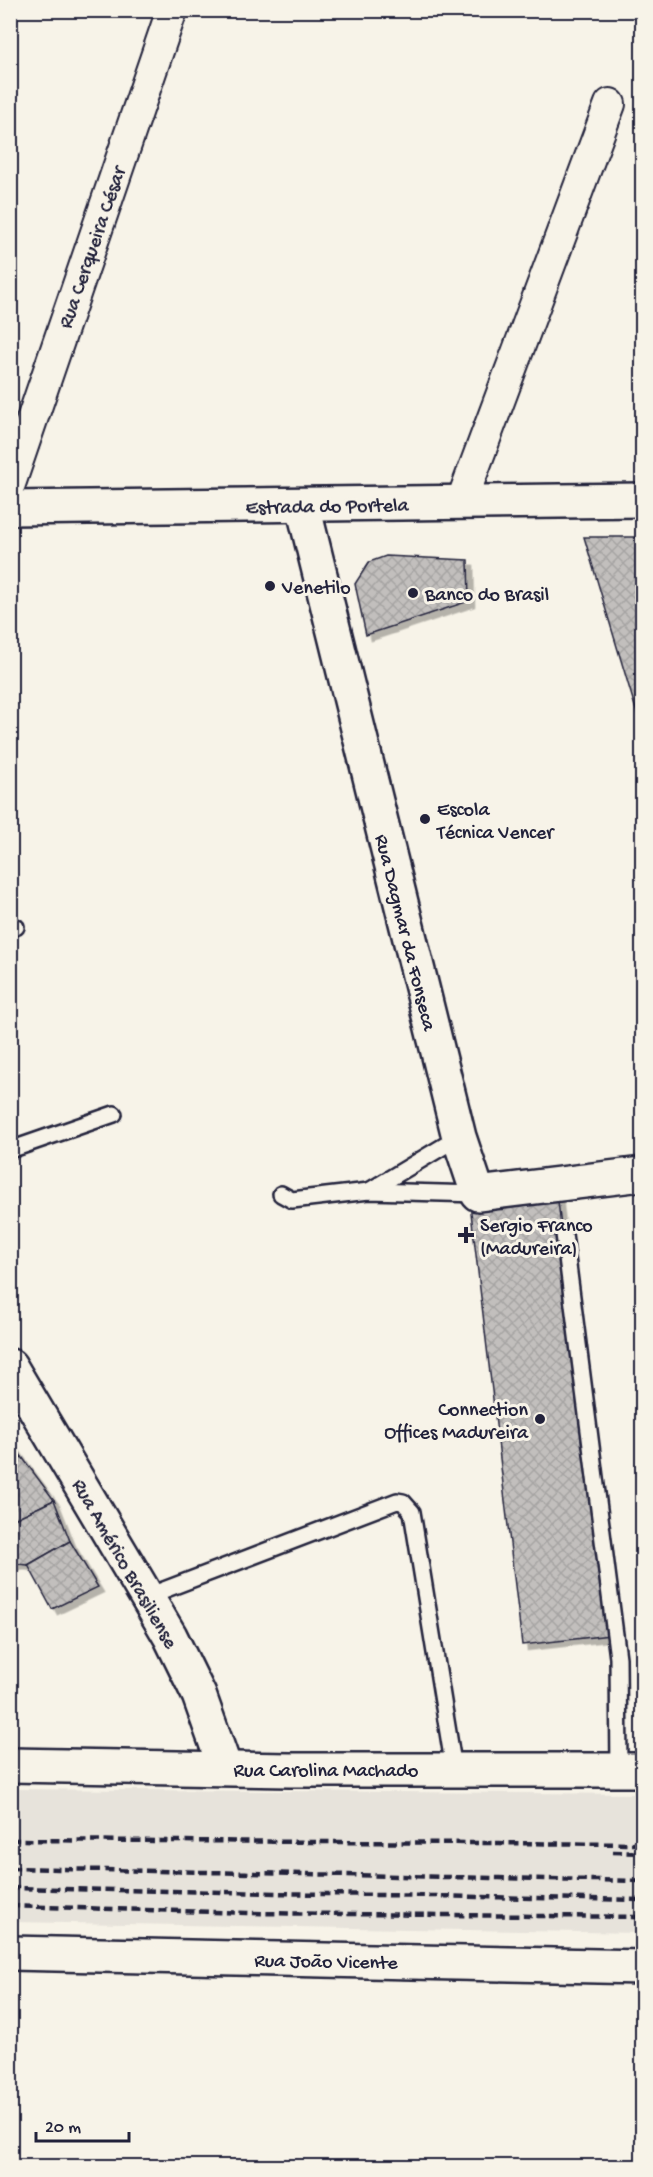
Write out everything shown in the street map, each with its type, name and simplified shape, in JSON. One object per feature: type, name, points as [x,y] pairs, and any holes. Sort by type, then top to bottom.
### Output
[{"type":"main road","name":"Estrada do Portela","points":[[10,508],[303,507],[642,500]]},
{"type":"main road","name":"Rua Dagmar da Fonseca","points":[[303,507],[459,1137],[478,1194]]},
{"type":"main road","points":[[478,1194],[642,1173]]},
{"type":"main road","name":"Rua Américo Brasiliense","points":[[10,1366],[148,1596],[199,1695],[225,1768]]},
{"type":"main road","name":"Rua Carolina Machado","points":[[10,1765],[631,1771]]},
{"type":"main road","name":"Rua João Vicente","points":[[10,1953],[642,1967]]},
{"type":"street","name":"Rua Cerqueira César","points":[[10,484],[172,10]]},
{"type":"street","points":[[461,503],[610,104]]},
{"type":"lane","points":[[10,1150],[114,1114]]},
{"type":"lane","points":[[369,1191],[459,1137]]},
{"type":"lane","points":[[281,1194],[292,1200],[369,1191],[478,1194]]},
{"type":"lane","points":[[564,1234],[631,1771]]},
{"type":"lane","points":[[148,1596],[387,1505],[403,1502],[412,1512],[454,1770]]},
{"type":"shaded area","points":[[11,1789],[642,1794],[642,1933],[11,1922]]},
{"type":"building","points":[[584,537],[642,537],[642,730]]},
{"type":"building","name":"Banco do Brasil","points":[[386,556],[468,560],[469,601],[366,635],[355,584],[369,562]]},
{"type":"building","name":"Connection Offices Madureira","points":[[557,1193],[610,1635],[522,1645],[470,1204]]},
{"type":"building","points":[[10,1440],[22,1457],[10,1465]]},
{"type":"building","points":[[22,1457],[54,1500],[10,1521],[10,1465]]},
{"type":"building","points":[[54,1500],[70,1541],[28,1565],[17,1564],[10,1567],[10,1521]]},
{"type":"building","points":[[70,1541],[98,1587],[52,1609],[28,1565]]},
{"type":"railway","points":[[10,1840],[642,1844]]},
{"type":"railway","points":[[613,1852],[642,1853]]},
{"type":"railway","points":[[10,1868],[642,1881]]},
{"type":"railway","points":[[10,1888],[642,1900]]},
{"type":"railway","points":[[10,1906],[249,1913],[642,1917]]},
{"type":"place","name":"Venetilo","points":[[270,586]]},
{"type":"place","name":"Banco do Brasil","points":[[413,593]]},
{"type":"place","name":"Escola Técnica Vencer","points":[[425,819]]},
{"type":"place","name":"Sergio Franco (Madureira)","points":[[466,1235]]},
{"type":"place","name":"Connection Offices Madureira","points":[[540,1419]]}]
